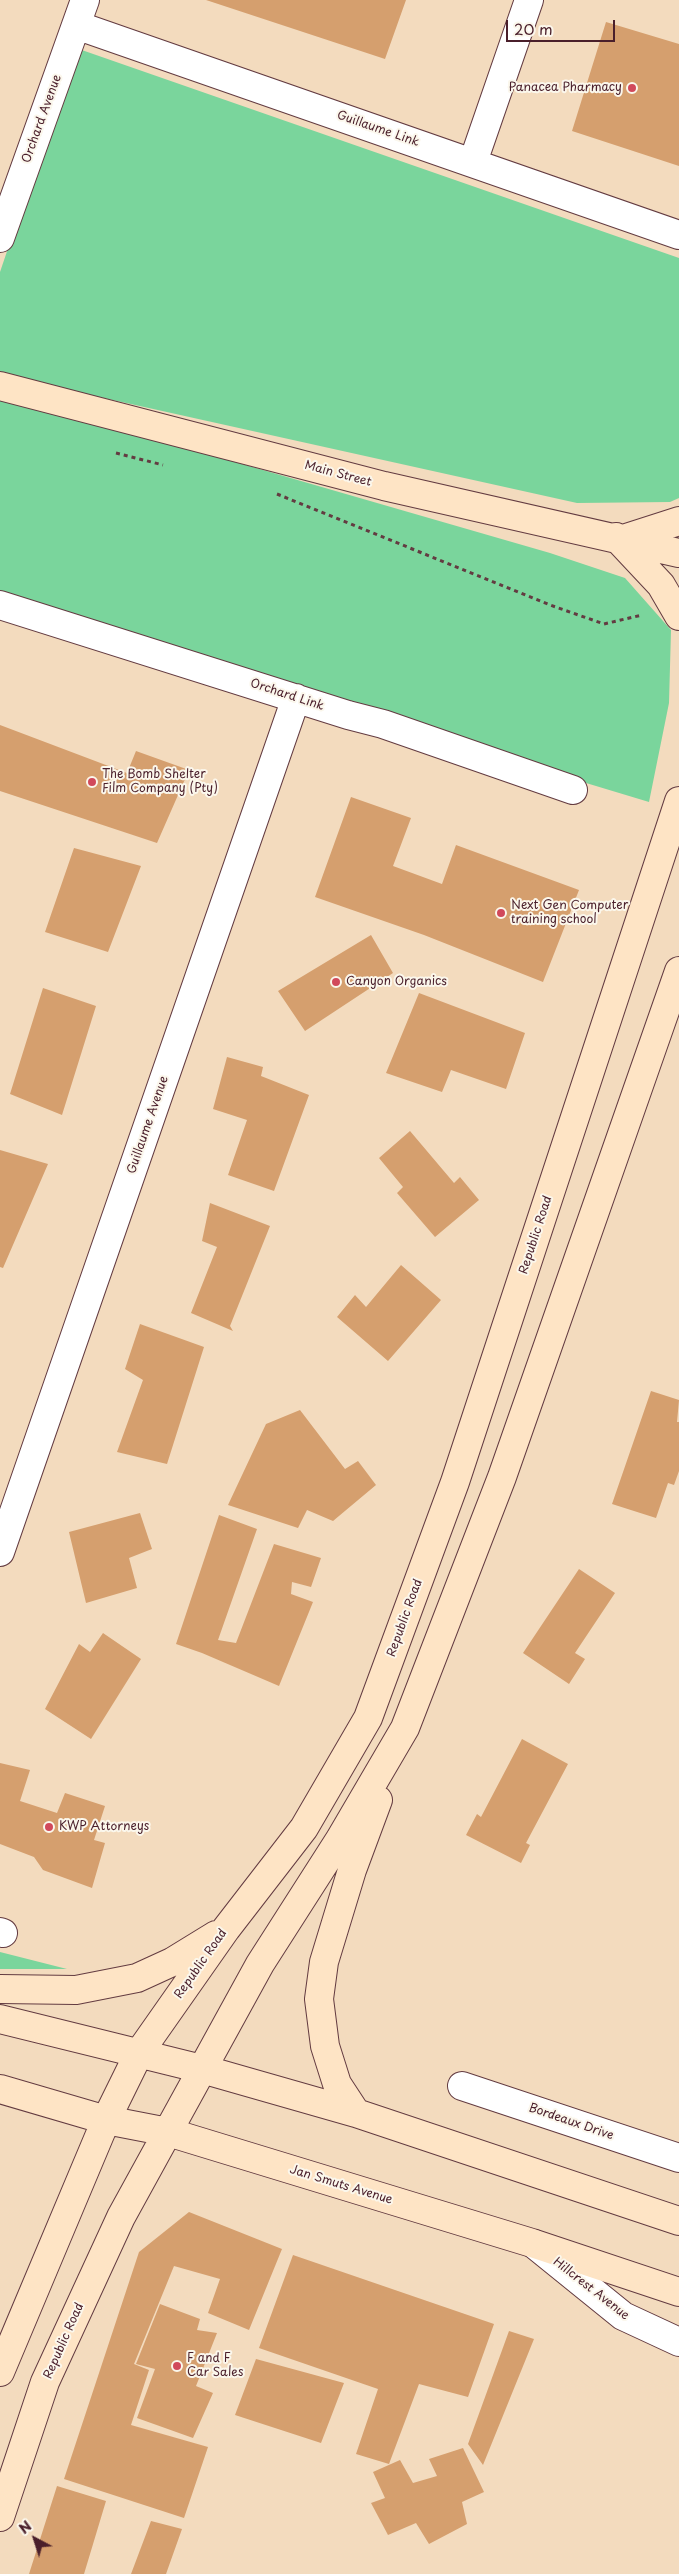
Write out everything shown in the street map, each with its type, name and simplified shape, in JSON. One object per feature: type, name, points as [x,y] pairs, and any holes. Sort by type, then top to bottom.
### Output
[{"type":"main road","name":"Main Street","points":[[0,386],[384,486],[620,538],[679,553]]},
{"type":"main road","points":[[679,521],[620,538],[661,586],[679,616]]},
{"type":"main road","name":"Republic Road","points":[[0,2372],[106,2120],[139,2053],[226,1929],[304,1828],[368,1718],[455,1482],[679,801]]},
{"type":"main road","name":"Republic Road","points":[[0,2517],[45,2382],[121,2217],[260,1964],[340,1839],[405,1728],[502,1477],[679,971]]},
{"type":"main road","points":[[356,2113],[337,2084],[325,2046],[319,2000],[324,1962],[352,1870],[405,1728]]},
{"type":"main road","points":[[0,1989],[76,1990],[137,1978],[172,1962],[226,1929]]},
{"type":"main road","points":[[0,2019],[202,2069],[356,2113],[679,2221]]},
{"type":"main road","name":"Jan Smuts Avenue","points":[[0,2089],[106,2120],[168,2132],[532,2243],[679,2292]]},
{"type":"street","points":[[473,162],[529,0]]},
{"type":"street","name":"Guillaume Link","points":[[80,13],[473,162],[679,235]]},
{"type":"street","name":"Orchard Avenue","points":[[0,238],[80,13]]},
{"type":"street","name":"Orchard Link","points":[[0,604],[383,724],[573,790]]},
{"type":"street","name":"Guillaume Avenue","points":[[0,1552],[296,698]]},
{"type":"street","name":"Bordeaux Drive","points":[[462,2086],[679,2158]]},
{"type":"street","name":"Hillcrest Avenue","points":[[532,2243],[623,2316],[679,2342]]},
{"type":"path","points":[[110,451],[146,462],[164,465]]},
{"type":"path","points":[[275,494],[550,605],[604,624],[618,623],[651,612]]},
{"type":"green space","points":[[76,48],[679,258],[679,498],[670,502],[577,503],[0,375],[0,272]]},
{"type":"green space","points":[[0,394],[550,553],[625,578],[671,630],[669,703],[649,802],[0,606]]},
{"type":"green space","points":[[0,1952],[67,1969],[0,1969]]},
{"type":"building","points":[[206,0],[406,0],[385,59]]},
{"type":"building","name":"Panacea Pharmacy","points":[[606,22],[679,44],[679,166],[572,131]]},
{"type":"building","name":"The Bomb Shelter Film Company (Pty)","points":[[0,725],[127,773],[136,751],[189,770],[157,843],[0,791]]},
{"type":"building","points":[[351,797],[411,818],[393,866],[442,884],[456,845],[579,890],[543,982],[424,935],[315,897]]},
{"type":"building","points":[[74,848],[141,866],[108,952],[45,932]]},
{"type":"building","name":"Canyon Organics","points":[[371,935],[393,973],[305,1031],[278,991]]},
{"type":"building","points":[[43,988],[96,1006],[62,1115],[10,1094]]},
{"type":"building","points":[[419,993],[525,1033],[506,1089],[451,1070],[442,1092],[386,1073]]},
{"type":"building","points":[[227,1057],[263,1067],[261,1076],[309,1095],[274,1191],[228,1175],[247,1120],[213,1109]]},
{"type":"building","points":[[410,1131],[454,1183],[460,1177],[479,1200],[435,1237],[397,1193],[403,1187],[379,1158]]},
{"type":"building","points":[[0,1150],[48,1164],[3,1268],[0,1267]]},
{"type":"building","points":[[210,1203],[270,1226],[230,1326],[233,1331],[191,1313],[217,1247],[202,1241]]},
{"type":"building","points":[[401,1265],[441,1300],[388,1361],[337,1317],[355,1295],[366,1307]]},
{"type":"building","points":[[140,1324],[204,1347],[167,1464],[117,1452],[143,1380],[125,1369]]},
{"type":"building","points":[[651,1391],[679,1400],[677,1422],[679,1422],[679,1471],[674,1485],[668,1483],[656,1518],[612,1504]]},
{"type":"building","points":[[300,1410],[345,1469],[358,1461],[376,1485],[333,1521],[307,1510],[298,1528],[228,1505],[266,1424]]},
{"type":"building","points":[[140,1513],[152,1549],[129,1558],[137,1588],[86,1603],[69,1532]]},
{"type":"building","points":[[219,1515],[257,1529],[218,1640],[236,1643],[274,1544],[321,1558],[311,1587],[292,1582],[291,1594],[313,1602],[279,1686],[176,1644]]},
{"type":"building","points":[[579,1569],[615,1593],[575,1653],[585,1659],[569,1684],[523,1653]]},
{"type":"building","points":[[103,1633],[141,1659],[91,1739],[45,1709],[79,1644],[90,1652]]},
{"type":"building","points":[[522,1739],[568,1764],[526,1843],[530,1845],[521,1863],[466,1835],[477,1814],[481,1817]]},
{"type":"building","name":"KWP Attorneys","points":[[0,1763],[30,1770],[20,1801],[57,1813],[65,1793],[105,1806],[94,1840],[105,1843],[92,1888],[43,1870],[34,1857],[0,1844]]},
{"type":"building","points":[[189,2212],[282,2249],[249,2330],[208,2313],[220,2279],[174,2266],[134,2364],[149,2370],[131,2425],[208,2447],[184,2518],[64,2479],[139,2252]]},
{"type":"building","points":[[293,2255],[494,2324],[468,2397],[419,2384],[389,2464],[356,2454],[378,2389],[259,2348]]},
{"type":"building","points":[[160,2304],[200,2319],[197,2330],[217,2333],[196,2386],[213,2393],[193,2438],[137,2418],[155,2369],[136,2364]]},
{"type":"building","points":[[509,2331],[534,2339],[483,2465],[468,2444]]},
{"type":"building","points":[[256,2359],[344,2383],[321,2443],[235,2415]]},
{"type":"building","points":[[463,2448],[484,2492],[462,2502],[467,2524],[429,2544],[416,2523],[388,2535],[371,2503],[385,2498],[373,2472],[400,2460],[413,2483],[437,2476],[429,2459]]},
{"type":"building","points":[[57,2486],[106,2501],[84,2574],[29,2574]]},
{"type":"building","points":[[151,2521],[182,2529],[166,2574],[131,2574]]},
{"type":"place","name":"Panacea Pharmacy","points":[[632,88]]},
{"type":"place","name":"The Bomb Shelter Film Company (Pty)","points":[[92,782]]},
{"type":"place","name":"Next Gen Computer training school","points":[[501,913]]},
{"type":"place","name":"Canyon Organics","points":[[336,982]]},
{"type":"place","name":"KWP Attorneys","points":[[49,1827]]},
{"type":"place","name":"F and F Car Sales","points":[[177,2366]]}]
